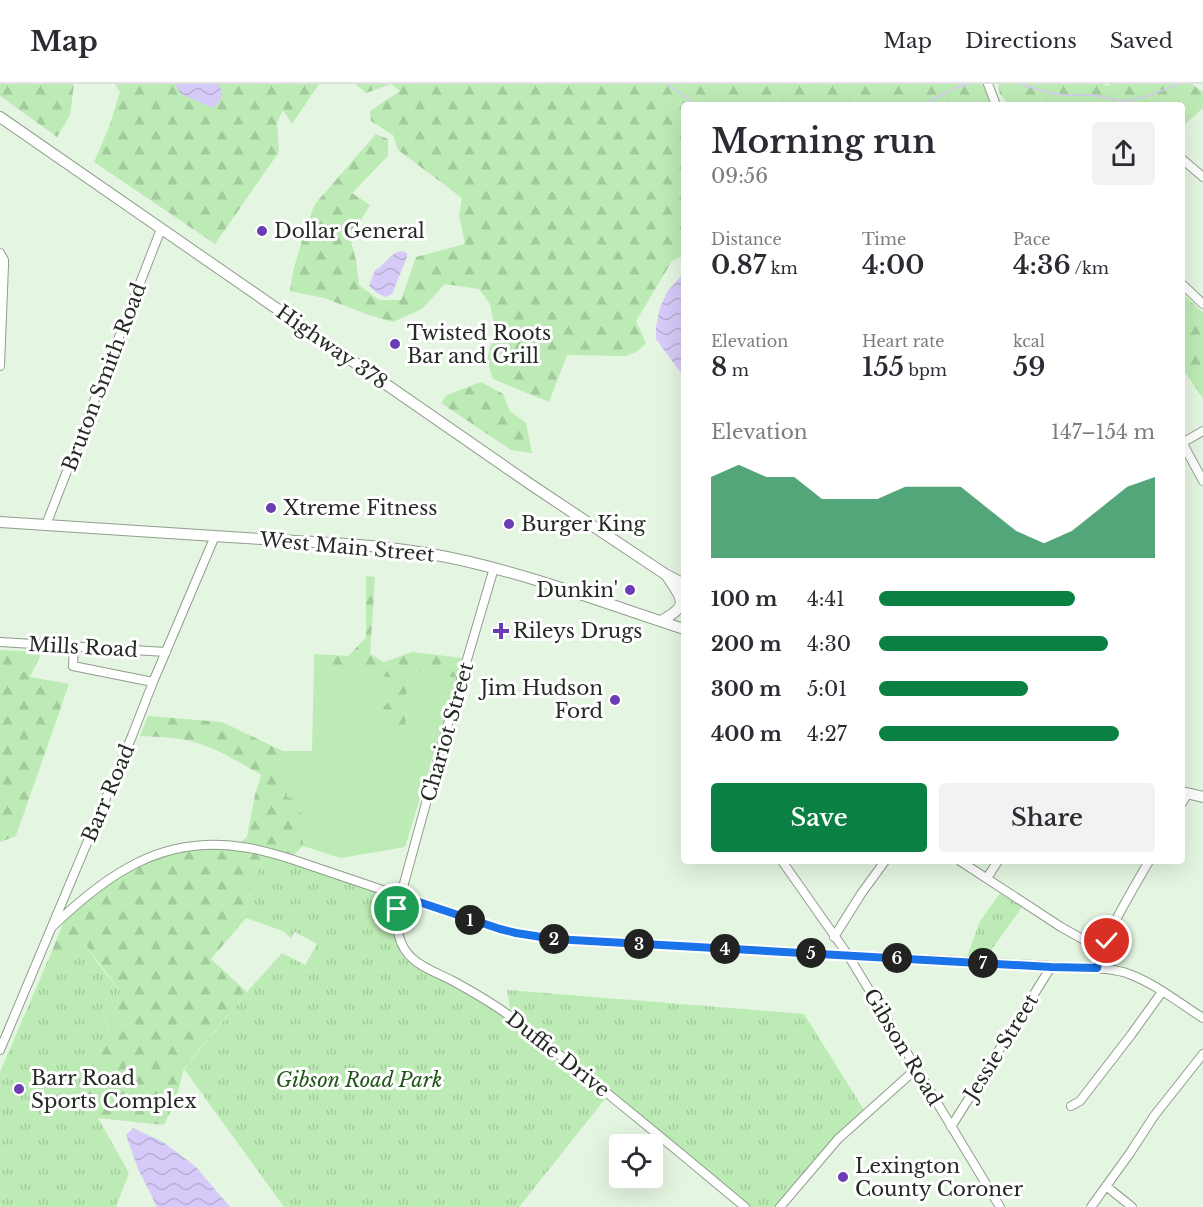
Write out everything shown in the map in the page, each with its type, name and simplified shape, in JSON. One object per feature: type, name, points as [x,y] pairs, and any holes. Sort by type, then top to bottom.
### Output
[{"type":"main road","name":"Highway 378","points":[[0,117],[536,488],[665,574]]},
{"type":"main road","name":"West Main Street","points":[[0,522],[337,542],[434,554],[494,568],[681,628]]},
{"type":"main road","points":[[665,574],[681,582]]},
{"type":"main road","points":[[665,574],[681,589]]},
{"type":"main road","points":[[661,621],[675,613],[681,604],[679,594],[665,574]]},
{"type":"main road","points":[[1185,796],[1203,797]]},
{"type":"street","points":[[988,84],[995,102]]},
{"type":"street","points":[[1185,162],[1203,177]]},
{"type":"street","name":"Bruton Smith Road","points":[[46,525],[161,229]]},
{"type":"street","points":[[0,253],[4,260],[0,366]]},
{"type":"street","points":[[1185,287],[1203,304]]},
{"type":"street","points":[[1185,440],[1203,431]]},
{"type":"street","points":[[1185,448],[1203,482]]},
{"type":"street","name":"Barr Road","points":[[0,1050],[215,536]]},
{"type":"street","name":"Chariot Street","points":[[401,896],[445,734],[494,568]]},
{"type":"street","name":"Mills Road","points":[[0,642],[166,652]]},
{"type":"street","points":[[74,646],[73,666],[153,682]]},
{"type":"street","points":[[52,927],[91,891],[128,867],[159,853],[192,846],[225,845],[258,849],[500,929],[538,937],[1097,968],[1129,974],[1203,1018]]},
{"type":"street","name":"Gibson Road","points":[[784,864],[848,955],[1000,1207]]},
{"type":"street","points":[[834,937],[883,864]]},
{"type":"street","points":[[965,864],[1061,927],[1102,950]]},
{"type":"street","points":[[987,878],[996,864]]},
{"type":"street","points":[[1097,968],[1102,950],[1147,864]]},
{"type":"street","name":"Duffie Drive","points":[[401,896],[397,909],[398,935],[413,960],[482,997],[509,1016],[602,1088],[746,1207]]},
{"type":"street","name":"Jessie Street","points":[[951,1127],[1051,967]]},
{"type":"street","points":[[1071,1106],[1080,1101],[1162,992]]},
{"type":"street","points":[[1091,1207],[1154,1116],[1203,1054]]},
{"type":"street","points":[[780,1207],[838,1139],[916,1069]]},
{"type":"street","points":[[1106,1186],[1132,1207]]},
{"type":"green space","points":[[0,84],[74,84],[70,115],[57,137],[0,96]]},
{"type":"green space","points":[[115,84],[319,84],[292,124],[283,110],[277,123],[279,152],[215,244],[94,162],[109,127],[120,92]]},
{"type":"green space","points":[[355,84],[391,84],[366,93]]},
{"type":"green space","points":[[391,84],[983,84],[990,102],[681,102],[681,256],[672,261],[636,321],[646,343],[638,351],[626,356],[567,355],[549,402],[493,379],[487,360],[495,331],[490,304],[479,289],[445,284],[422,309],[393,322],[324,298],[290,291],[293,271],[315,204],[376,134],[388,139],[388,156],[352,193],[370,205],[360,222],[349,234],[356,260],[359,285],[379,300],[401,300],[416,257],[465,244],[459,215],[462,198],[398,150],[393,135],[371,121],[370,111],[400,91]]},
{"type":"green space","points":[[998,84],[1104,84],[1107,86],[1110,84],[1192,84],[1203,92],[1203,108],[1185,124],[1185,102],[1007,102],[1000,94]]},
{"type":"green space","points":[[1185,296],[1203,313],[1203,398],[1185,372]]},
{"type":"green space","points":[[481,382],[503,394],[510,411],[526,423],[532,453],[511,450],[441,403],[447,395]]},
{"type":"green space","points":[[366,576],[375,577],[370,654],[384,662],[412,652],[463,658],[457,678],[409,670],[405,707],[406,728],[400,736],[383,708],[391,699],[394,678],[314,666],[314,654],[348,656],[366,638]]},
{"type":"green space","points":[[0,650],[42,652],[30,677],[69,684],[16,836],[0,842]]},
{"type":"green space","points":[[314,666],[394,678],[391,699],[406,728],[405,707],[409,669],[457,678],[405,847],[341,858],[303,846],[301,801],[286,797],[287,772],[276,766],[283,751],[312,751]]},
{"type":"green space","points":[[148,716],[222,722],[283,751],[276,766],[287,772],[287,797],[301,801],[303,846],[291,857],[265,852],[245,905],[246,918],[211,959],[247,992],[184,1068],[176,1100],[164,1125],[98,1118],[85,1088],[116,1009],[120,991],[79,936],[61,960],[50,956],[68,911],[78,901],[159,853],[236,846],[247,837],[261,775],[222,753],[197,743],[176,738],[140,736]]},
{"type":"green space","name":"Gibson Road Park","points":[[265,852],[396,898],[392,927],[403,956],[411,964],[461,989],[494,1009],[609,1094],[519,1207],[284,1207],[184,1069],[282,953],[305,965],[317,944],[295,932],[291,938],[283,931],[246,918],[245,905]]},
{"type":"green space","points":[[1003,889],[1025,903],[982,963],[965,962],[980,921]]},
{"type":"green space","points":[[79,936],[120,991],[116,1009],[85,1088],[98,1118],[129,1173],[116,1207],[0,1207],[0,1072],[50,956],[61,960]]},
{"type":"green space","points":[[507,990],[804,1014],[864,1110],[834,1138],[776,1207],[750,1207],[663,1134],[511,1014]]},
{"type":"water","points":[[175,84],[219,84],[221,97],[213,108],[181,94]]},
{"type":"water","points":[[402,251],[407,253],[407,257],[392,294],[385,297],[369,286],[375,270],[393,254]]},
{"type":"water","points":[[681,276],[681,373],[656,339],[660,308],[667,292]]},
{"type":"water","points":[[133,1128],[163,1142],[195,1166],[230,1207],[157,1207],[138,1169],[126,1135]]},
{"type":"waterway","points":[[667,84],[693,102]]},
{"type":"waterway","points":[[927,102],[968,84]]},
{"type":"waterway","points":[[1021,84],[1054,94],[1095,95],[1123,101],[1133,100],[1179,84]]},
{"type":"place","name":"Dollar General","points":[[262,231]]},
{"type":"place","name":"Twisted Roots Bar and Grill","points":[[395,344]]},
{"type":"place","name":"Xtreme Fitness","points":[[271,508]]},
{"type":"place","name":"Burger King","points":[[509,524]]},
{"type":"place","name":"Dunkin'","points":[[630,590]]},
{"type":"place","name":"Rileys Drugs","points":[[501,631]]},
{"type":"place","name":"Jim Hudson Ford","points":[[615,700]]},
{"type":"place","name":"Barr Road Sports Complex","points":[[19,1089]]},
{"type":"place","name":"Lexington County Coroner","points":[[843,1177]]},
{"type":"route","points":[[397,909],[401,896],[500,929],[554,939],[1051,967],[1097,968],[1107,941]]}]
